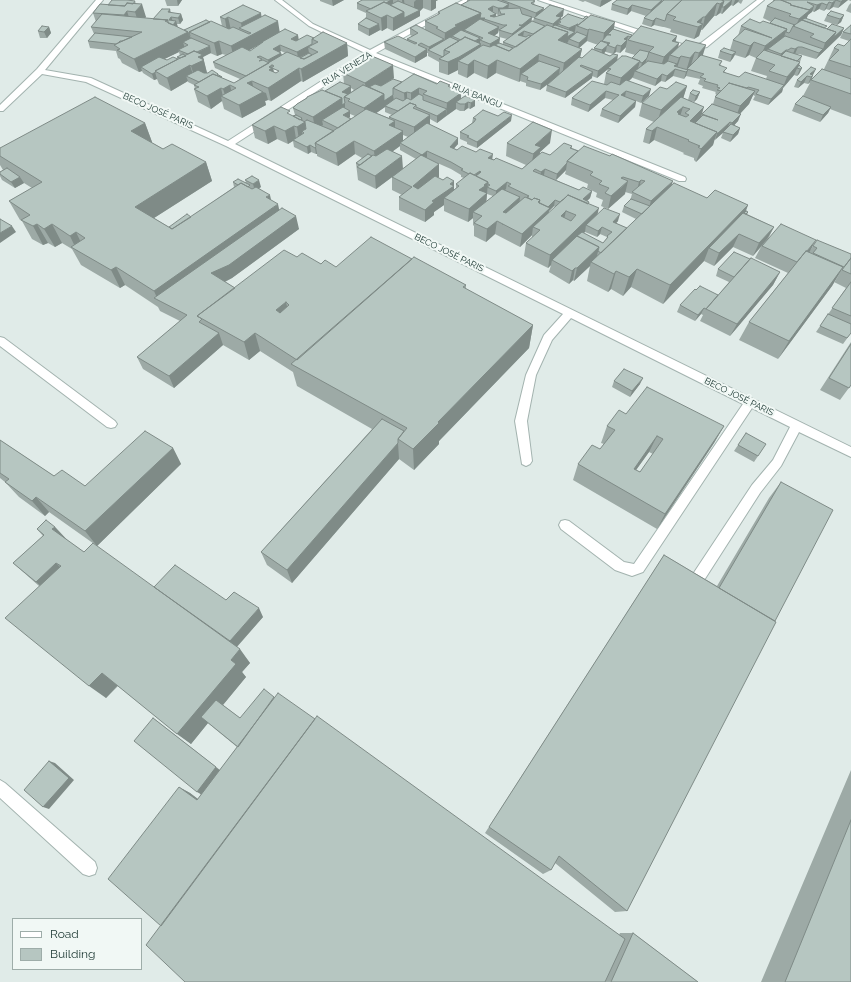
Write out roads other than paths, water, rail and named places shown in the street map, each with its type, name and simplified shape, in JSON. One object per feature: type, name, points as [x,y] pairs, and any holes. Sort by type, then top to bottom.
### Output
[{"type":"street","points":[[0,109],[40,71],[100,0]]},
{"type":"street","name":"RUA BANGU","points":[[278,0],[311,25],[370,53],[682,180]]},
{"type":"street","name":"RUA VENEZA","points":[[229,144],[370,53],[468,0]]},
{"type":"street","points":[[541,0],[681,46],[693,48],[704,45],[761,0]]},
{"type":"street","name":"BECO JOSÉ PARIS","points":[[40,71],[88,80],[229,144],[851,452]]},
{"type":"street","points":[[526,461],[521,421],[531,375],[548,338],[570,313]]},
{"type":"street","points":[[0,341],[111,424]]},
{"type":"street","points":[[564,525],[620,566],[632,570],[638,568],[750,402]]},
{"type":"street","points":[[696,581],[756,489],[778,463],[797,425]]},
{"type":"street","points":[[0,788],[89,868]]}]
